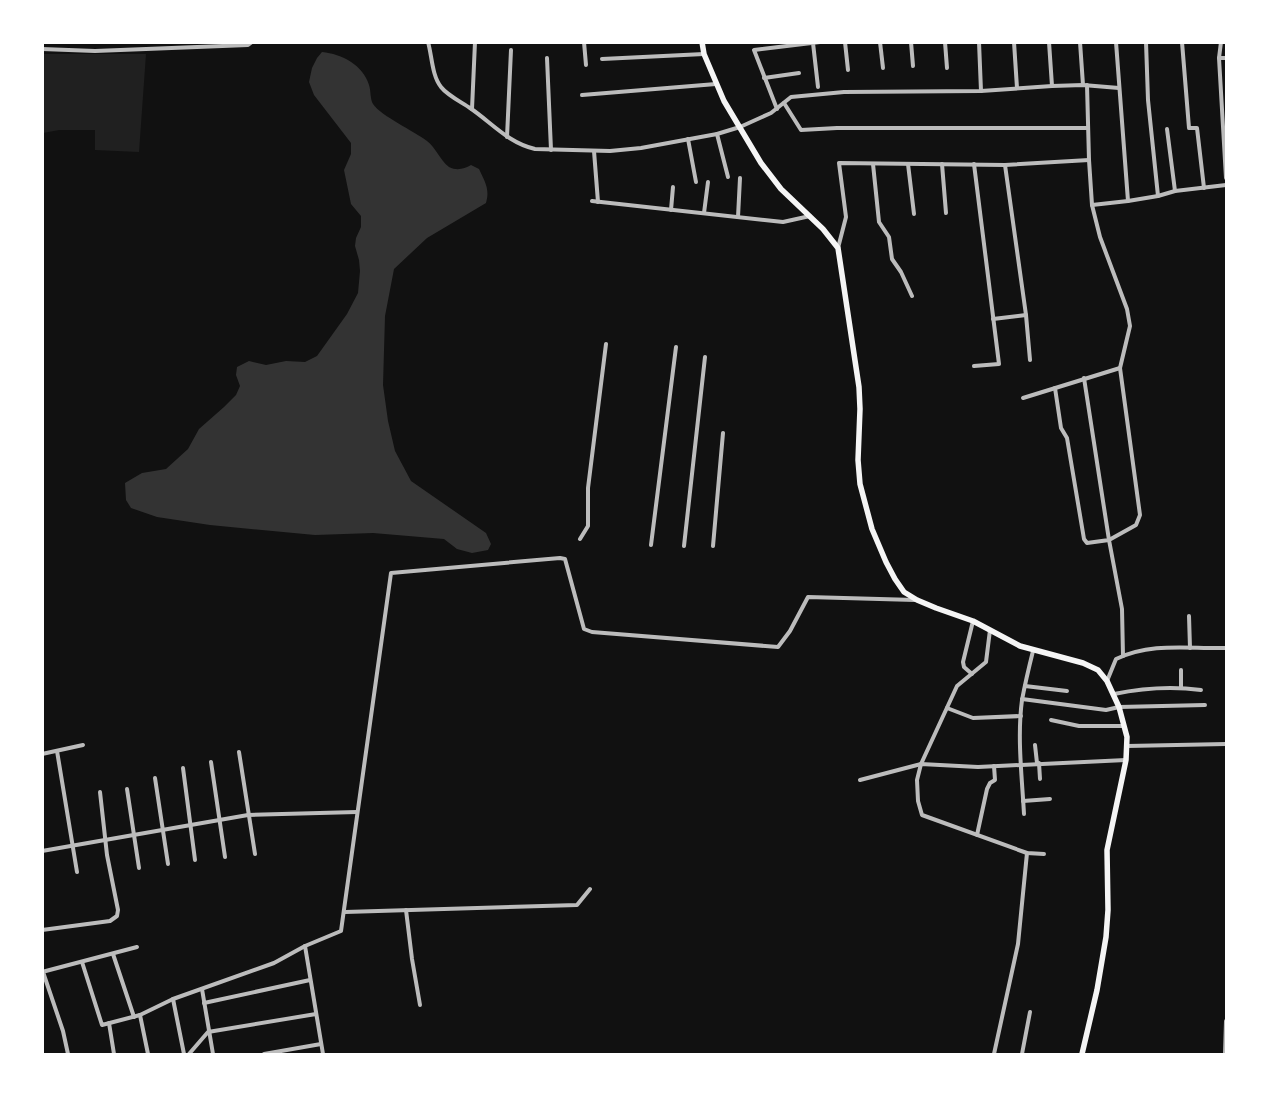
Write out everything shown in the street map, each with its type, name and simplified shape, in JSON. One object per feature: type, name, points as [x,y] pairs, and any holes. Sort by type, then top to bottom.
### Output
[{"type":"main road","points":[[702,42],[704,54],[724,101],[761,163],[781,189],[823,229],[838,248],[859,387],[858,460],[860,484],[868,515],[886,562],[895,579],[904,592],[917,600],[973,621],[1020,646],[1084,663],[1098,670],[1107,681],[1119,707],[1127,737],[1126,760],[1107,850],[1108,910],[1106,937],[1097,990],[1082,1054]]},
{"type":"street","points":[[42,49],[129,50],[248,45],[252,42]]},
{"type":"street","points":[[428,42],[435,76],[441,88],[472,109],[507,137],[526,147],[551,150],[610,151],[641,148],[717,134],[740,127],[771,113],[791,98],[844,92],[981,91],[1085,85],[1119,88]]},
{"type":"street","points":[[472,109],[475,42]]},
{"type":"street","points":[[584,42],[586,65]]},
{"type":"street","points":[[777,109],[754,50],[820,42]]},
{"type":"street","points":[[845,42],[848,70]]},
{"type":"street","points":[[880,42],[883,68]]},
{"type":"street","points":[[911,42],[914,66]]},
{"type":"street","points":[[945,42],[947,68]]},
{"type":"street","points":[[979,42],[981,91]]},
{"type":"street","points":[[1014,42],[1017,88]]},
{"type":"street","points":[[1049,42],[1052,86]]},
{"type":"street","points":[[1055,388],[1061,428],[1067,438],[1084,539],[1087,543],[1109,540],[1136,525],[1140,516],[1120,368],[1130,326],[1128,309],[1100,237],[1092,205],[1085,85],[1080,42]]},
{"type":"street","points":[[1116,42],[1128,201]]},
{"type":"street","points":[[1146,42],[1148,100],[1158,196]]},
{"type":"street","points":[[1182,42],[1189,128],[1197,128],[1204,188]]},
{"type":"street","points":[[1221,42],[1219,58],[1224,109],[1226,178]]},
{"type":"street","points":[[813,43],[818,87]]},
{"type":"street","points":[[507,137],[511,50]]},
{"type":"street","points":[[602,59],[704,54]]},
{"type":"street","points":[[547,58],[551,150]]},
{"type":"street","points":[[1219,58],[1226,58]]},
{"type":"street","points":[[764,78],[798,74]]},
{"type":"street","points":[[582,95],[716,84]]},
{"type":"street","points":[[784,103],[801,130],[837,128],[1088,128]]},
{"type":"street","points":[[1167,129],[1175,191]]},
{"type":"street","points":[[717,134],[728,177]]},
{"type":"street","points":[[688,139],[696,182]]},
{"type":"street","points":[[594,151],[598,202]]},
{"type":"street","points":[[838,248],[846,217],[840,163],[1005,165],[1089,160]]},
{"type":"street","points":[[872,164],[879,222],[888,237],[892,259],[901,272],[912,296]]},
{"type":"street","points":[[908,164],[914,214]]},
{"type":"street","points":[[942,164],[946,213]]},
{"type":"street","points":[[974,164],[999,364],[974,366]]},
{"type":"street","points":[[1005,165],[1026,315],[1030,360]]},
{"type":"street","points":[[738,217],[740,178]]},
{"type":"street","points":[[704,213],[708,182]]},
{"type":"street","points":[[1092,205],[1158,196],[1175,191],[1226,185]]},
{"type":"street","points":[[671,210],[672,187]]},
{"type":"street","points":[[592,201],[783,222],[810,216]]},
{"type":"street","points":[[993,320],[1026,315]]},
{"type":"street","points":[[580,539],[588,526],[588,488],[606,344]]},
{"type":"street","points":[[652,544],[676,347]]},
{"type":"street","points":[[684,546],[705,357]]},
{"type":"street","points":[[1023,398],[1120,368]]},
{"type":"street","points":[[1084,378],[1109,540],[1122,609],[1123,656]]},
{"type":"street","points":[[712,546],[723,433]]},
{"type":"street","points":[[82,962],[102,1025],[140,1015],[173,999],[274,963],[305,946],[342,931],[391,573],[560,558],[565,560],[584,629],[592,632],[778,647],[790,631],[808,597],[917,600]]},
{"type":"street","points":[[1189,616],[1190,648]]},
{"type":"street","points":[[972,674],[964,668],[963,662],[973,621]]},
{"type":"street","points":[[990,630],[986,662],[957,686],[921,764],[917,780],[918,801],[922,815],[1027,853],[1044,854]]},
{"type":"street","points":[[1107,681],[1116,659],[1132,652],[1157,647],[1226,648]]},
{"type":"street","points":[[1024,814],[1021,716],[1022,700],[1033,650]]},
{"type":"street","points":[[1181,670],[1181,688]]},
{"type":"street","points":[[1025,686],[1067,691]]},
{"type":"street","points":[[1114,694],[1157,687],[1201,690]]},
{"type":"street","points":[[1022,700],[1106,710],[1119,707],[1205,706]]},
{"type":"street","points":[[946,708],[973,718],[1021,716]]},
{"type":"street","points":[[1050,720],[1079,726],[1124,726]]},
{"type":"street","points":[[1127,746],[1226,744]]},
{"type":"street","points":[[42,754],[83,745]]},
{"type":"street","points":[[1035,745],[1040,779]]},
{"type":"street","points":[[56,751],[77,872]]},
{"type":"street","points":[[238,752],[254,854]]},
{"type":"street","points":[[860,780],[921,764],[978,767],[1126,760]]},
{"type":"street","points":[[211,762],[225,857]]},
{"type":"street","points":[[977,835],[987,789],[994,780],[994,766]]},
{"type":"street","points":[[183,768],[196,860]]},
{"type":"street","points":[[155,778],[168,864]]},
{"type":"street","points":[[127,789],[139,868]]},
{"type":"street","points":[[42,930],[110,920],[117,916],[118,910],[107,855],[100,792]]},
{"type":"street","points":[[1023,801],[1050,799]]},
{"type":"street","points":[[42,851],[248,815],[357,812]]},
{"type":"street","points":[[994,1054],[1018,944],[1027,853]]},
{"type":"street","points":[[345,912],[577,905],[590,889]]},
{"type":"street","points":[[406,910],[420,1004]]},
{"type":"street","points":[[305,946],[323,1054]]},
{"type":"street","points":[[68,1054],[63,1031],[43,972],[136,947]]},
{"type":"street","points":[[113,954],[134,1017]]},
{"type":"street","points":[[204,1003],[310,980]]},
{"type":"street","points":[[202,989],[213,1054]]},
{"type":"street","points":[[173,999],[184,1054]]},
{"type":"street","points":[[1022,1054],[1030,1012]]},
{"type":"street","points":[[189,1054],[208,1032],[316,1014]]},
{"type":"street","points":[[140,1015],[148,1054]]},
{"type":"street","points":[[1225,1054],[1226,1021]]},
{"type":"street","points":[[109,1023],[114,1054]]},
{"type":"street","points":[[264,1054],[321,1044]]},
{"type":"shaded area","points":[[322,52],[337,55],[357,66],[366,78],[370,87],[372,102],[377,109],[427,141],[449,167],[460,169],[471,165],[479,169],[486,186],[486,203],[427,238],[394,269],[385,316],[383,385],[388,421],[395,451],[411,481],[486,533],[491,544],[488,550],[472,553],[457,549],[444,539],[373,533],[315,535],[210,525],[157,517],[131,508],[126,500],[125,483],[142,473],[166,469],[188,449],[199,429],[236,395],[240,386],[236,375],[237,367],[249,361],[266,365],[286,361],[305,362],[317,356],[347,314],[358,293],[360,271],[355,246],[361,227],[361,216],[351,204],[344,170],[351,154],[351,143],[314,95],[309,82],[312,68]]},
{"type":"shaded area","points":[[43,54],[146,54],[139,152],[95,150],[95,130],[59,130],[43,133]]}]
